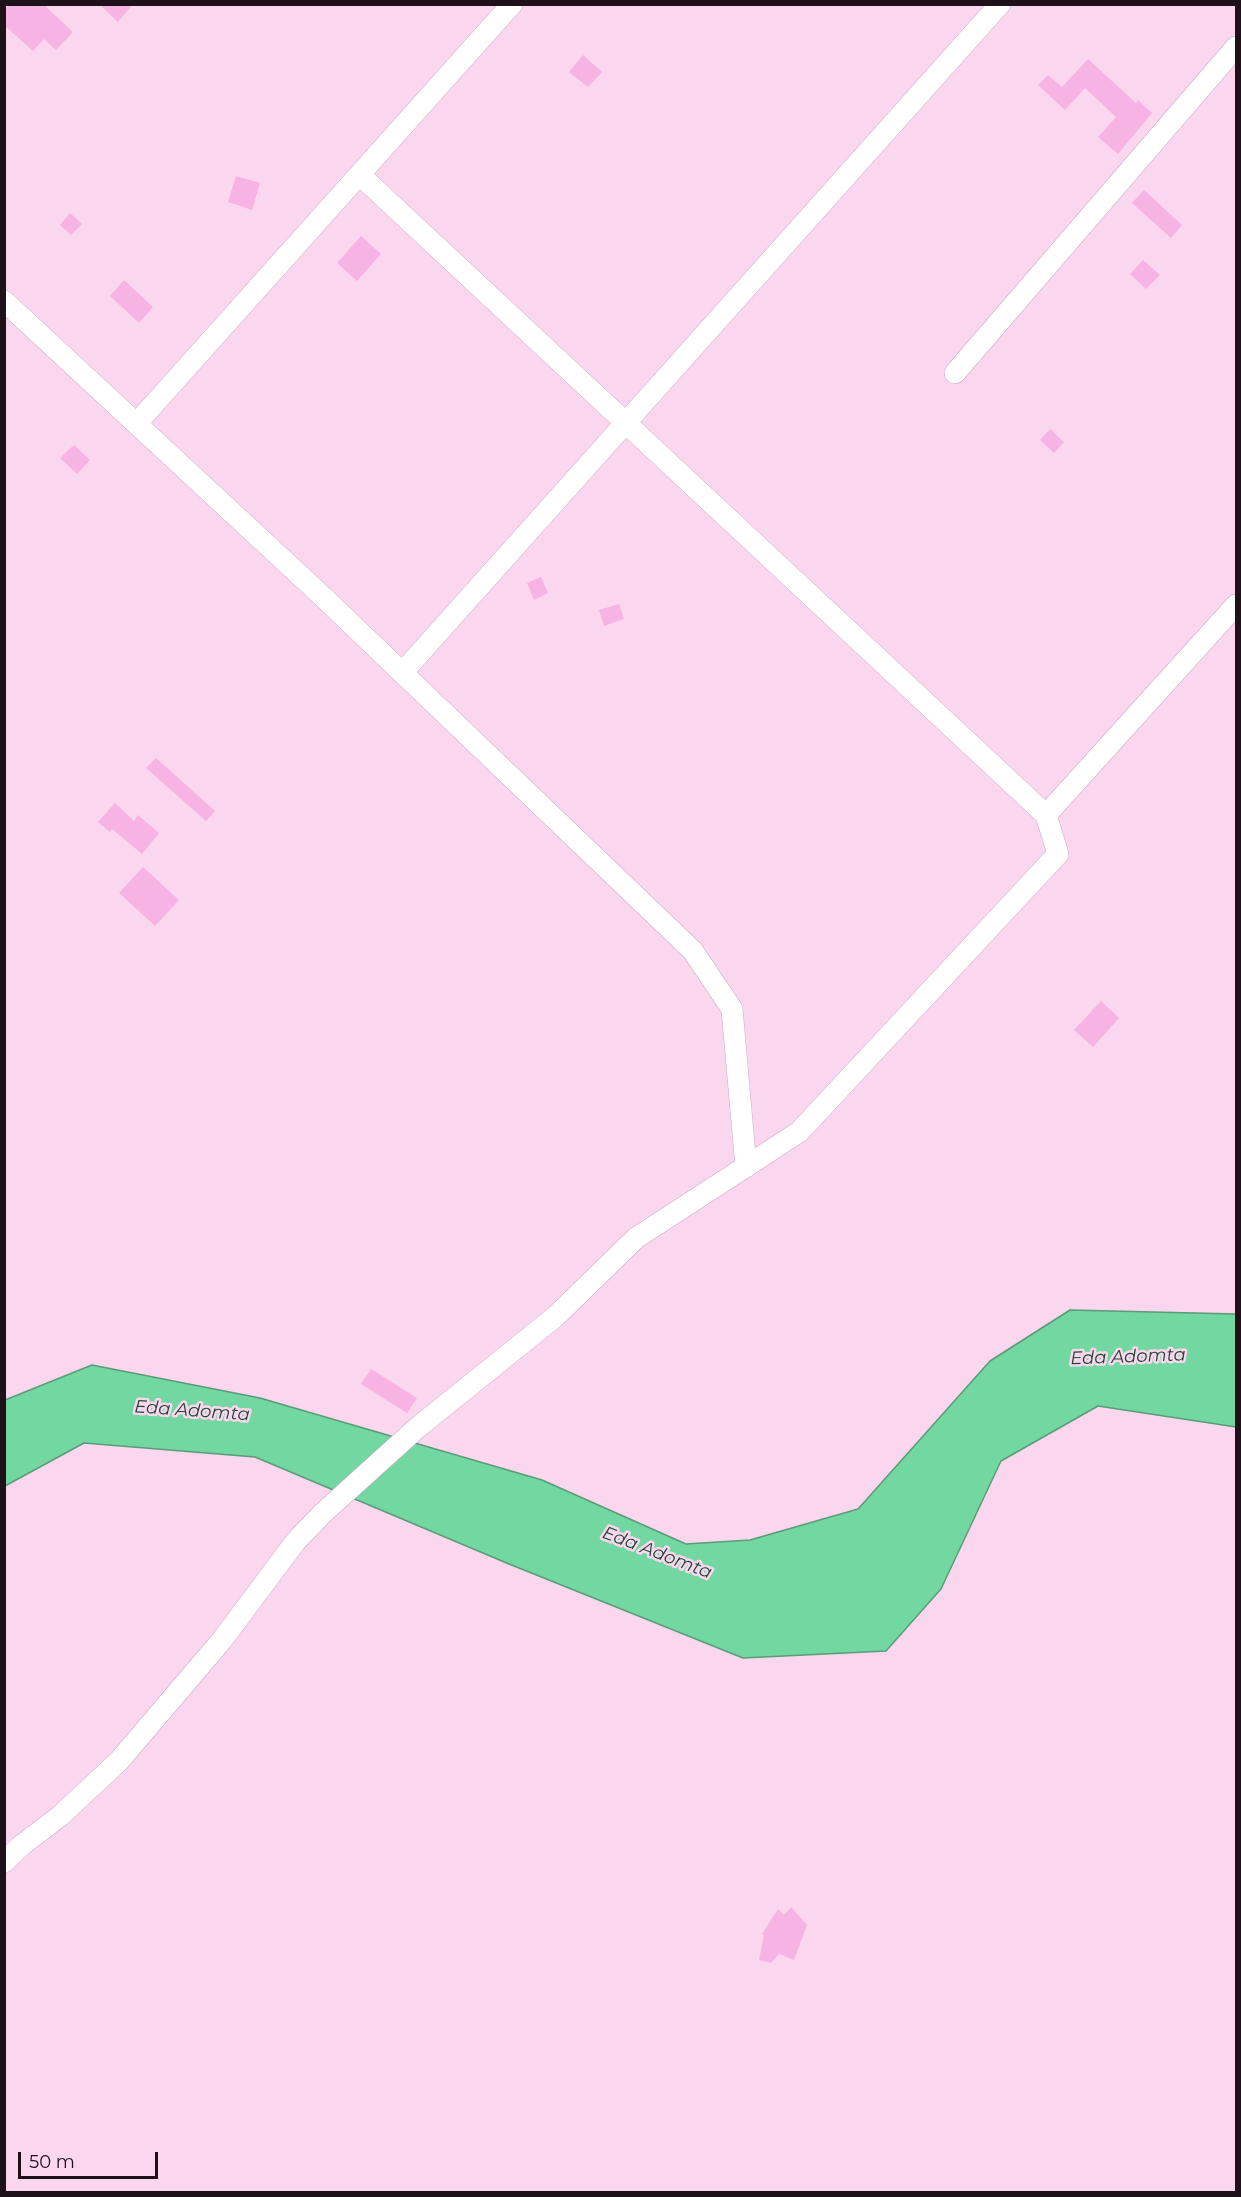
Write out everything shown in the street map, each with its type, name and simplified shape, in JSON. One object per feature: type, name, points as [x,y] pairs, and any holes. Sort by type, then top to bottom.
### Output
[{"type":"street","points":[[137,423],[512,4]]},
{"type":"street","points":[[402,673],[1000,4]]},
{"type":"street","points":[[955,373],[1236,47]]},
{"type":"street","points":[[4,1862],[60,1816],[119,1761],[222,1640],[296,1540],[369,1470],[417,1428],[556,1316],[636,1238],[799,1132],[1058,854],[1046,815],[360,175]]},
{"type":"street","points":[[4,301],[137,423],[693,951],[732,1009],[746,1167]]},
{"type":"street","points":[[1046,815],[1236,605]]},
{"type":"water","name":"Eda Adomta","points":[[1070,1310],[1236,1314],[1236,1427],[1098,1406],[1001,1461],[941,1589],[886,1651],[743,1658],[509,1564],[255,1457],[84,1443],[5,1486],[5,1400],[92,1365],[260,1398],[542,1480],[686,1544],[750,1540],[858,1509],[990,1361]]},
{"type":"building","points":[[10,4],[43,4],[73,32],[56,50],[44,39],[33,51],[4,25],[4,10]]},
{"type":"building","points":[[99,4],[133,4],[118,22]]},
{"type":"building","points":[[583,55],[602,72],[588,87],[569,72]]},
{"type":"building","points":[[1088,59],[1136,103],[1138,100],[1152,113],[1118,154],[1098,137],[1116,117],[1085,88],[1065,110],[1038,85],[1048,75],[1062,87]]},
{"type":"building","points":[[236,176],[260,183],[252,210],[228,202]]},
{"type":"building","points":[[1144,190],[1182,225],[1171,238],[1132,203]]},
{"type":"building","points":[[70,213],[82,224],[71,235],[60,225]]},
{"type":"building","points":[[361,236],[381,254],[357,281],[337,263]]},
{"type":"building","points":[[1143,260],[1160,275],[1146,289],[1130,274]]},
{"type":"building","points":[[124,280],[153,307],[139,323],[110,296]]},
{"type":"building","points":[[1050,429],[1064,442],[1054,453],[1040,440]]},
{"type":"building","points":[[74,445],[90,460],[77,474],[60,458]]},
{"type":"building","points":[[541,577],[548,593],[534,600],[527,583]]},
{"type":"building","points":[[619,604],[624,619],[604,626],[599,610]]},
{"type":"building","points":[[156,758],[215,811],[206,821],[146,768]]},
{"type":"building","points":[[115,803],[134,821],[138,815],[159,833],[142,854],[112,829],[110,832],[98,822]]},
{"type":"building","points":[[143,867],[179,900],[155,926],[119,893]]},
{"type":"building","points":[[1101,1001],[1119,1018],[1093,1047],[1074,1030]]},
{"type":"building","points":[[371,1369],[417,1398],[407,1413],[361,1384]]},
{"type":"building","points":[[791,1907],[807,1925],[794,1960],[779,1954],[771,1963],[759,1960],[764,1935],[762,1934],[778,1909],[784,1915]]}]
